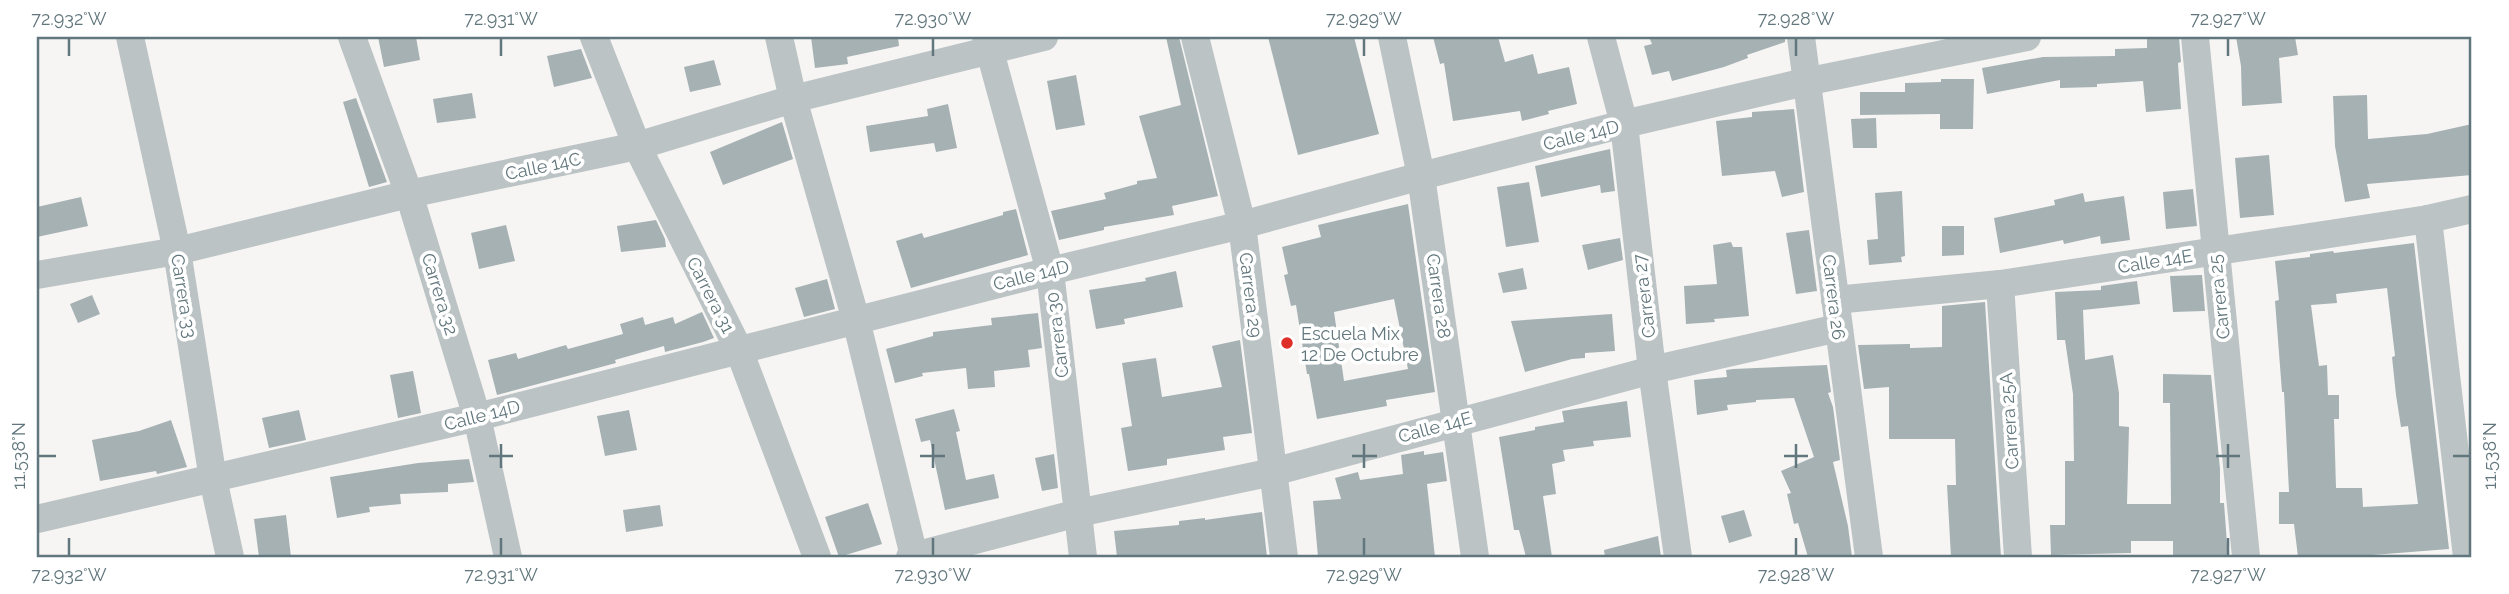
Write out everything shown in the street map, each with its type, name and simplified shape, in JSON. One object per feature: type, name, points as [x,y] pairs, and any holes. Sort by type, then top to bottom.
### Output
[{"type":"street","name":"Carrera 33","points":[[130,37],[177,251],[213,479],[230,557]]},
{"type":"street","name":"Carrera 32","points":[[352,37],[409,194],[477,417],[508,557]]},
{"type":"street","name":"Carrera 31","points":[[594,37],[637,146],[739,350],[817,557]]},
{"type":"street","points":[[779,37],[793,99],[856,320],[912,556]]},
{"type":"street","name":"Calle 14C","points":[[37,275],[177,251],[409,194],[637,146],[988,44],[1044,37]]},
{"type":"street","name":"Carrera 29","points":[[1195,37],[1242,225],[1284,557]]},
{"type":"street","name":"Carrera 28","points":[[1392,37],[1420,176],[1475,557]]},
{"type":"street","name":"Carrera 27","points":[[1601,37],[1624,124],[1652,370],[1678,557]]},
{"type":"street","name":"Carrera 26","points":[[1801,37],[1869,557]]},
{"type":"street","name":"Calle 14D","points":[[37,519],[477,417],[1050,271],[1242,225],[1624,124],[1805,82],[2027,37]]},
{"type":"street","name":"Carrera 25","points":[[2195,37],[2246,557]]},
{"type":"street","name":"Carrera 30","points":[[988,44],[1050,271],[1083,557]]},
{"type":"street","name":"Calle 14E","points":[[1835,300],[2000,284],[2427,219],[2472,209]]},
{"type":"street","points":[[2427,219],[2462,433],[2467,557]]},
{"type":"street","name":"Carrera 25A","points":[[2000,284],[2018,557]]},
{"type":"street","name":"Calle 14E","points":[[912,556],[1078,513],[1273,472],[1652,370],[1838,328]]},
{"type":"building","points":[[378,37],[416,37],[420,60],[384,67]]},
{"type":"building","points":[[811,37],[898,37],[899,46],[847,57],[848,64],[815,68]]},
{"type":"building","points":[[1166,37],[1179,37],[1218,196],[1172,206],[1174,215],[1104,227],[1104,230],[1059,240],[1051,211],[1106,199],[1104,193],[1137,184],[1137,181],[1157,178],[1139,116],[1181,105]]},
{"type":"building","points":[[1268,37],[1354,37],[1379,134],[1298,155]]},
{"type":"building","points":[[1433,37],[1498,37],[1505,62],[1533,54],[1538,74],[1569,67],[1577,104],[1522,121],[1520,111],[1453,121],[1444,63],[1440,64]]},
{"type":"building","points":[[1649,37],[1785,37],[1785,42],[1747,55],[1748,58],[1724,67],[1672,81],[1669,71],[1652,75],[1644,46],[1652,44]]},
{"type":"building","points":[[2147,37],[2179,37],[2181,109],[2146,112],[2143,81],[2097,84],[2097,87],[2060,88],[2060,80],[1987,94],[1982,68],[2043,57],[2115,56],[2115,49],[2147,48]]},
{"type":"building","points":[[2236,37],[2295,37],[2298,55],[2279,58],[2282,103],[2242,106],[2241,66]]},
{"type":"building","points":[[581,49],[592,78],[554,87],[547,56]]},
{"type":"building","points":[[714,60],[721,85],[690,92],[684,67]]},
{"type":"building","points":[[1076,75],[1085,125],[1056,130],[1047,81]]},
{"type":"building","points":[[1941,79],[1974,79],[1973,129],[1940,129],[1940,114],[1860,115],[1860,92],[1905,92],[1905,83],[1941,82]]},
{"type":"building","points":[[472,93],[476,118],[437,123],[433,99]]},
{"type":"building","points":[[2367,95],[2368,139],[2427,134],[2472,124],[2472,175],[2367,184],[2370,198],[2345,202],[2335,146],[2333,96]]},
{"type":"building","points":[[356,98],[387,182],[369,187],[343,102]]},
{"type":"building","points":[[948,104],[957,148],[936,152],[934,143],[870,152],[866,126],[928,116],[927,109]]},
{"type":"building","points":[[1794,109],[1804,192],[1782,197],[1775,171],[1722,176],[1716,121],[1752,117],[1752,112]]},
{"type":"building","points":[[1876,118],[1877,148],[1853,148],[1851,119]]},
{"type":"building","points":[[782,122],[793,159],[723,185],[710,152]]},
{"type":"building","points":[[1610,149],[1615,191],[1601,193],[1600,185],[1541,197],[1535,166]]},
{"type":"building","points":[[2269,155],[2274,215],[2240,218],[2235,158]]},
{"type":"building","points":[[1529,182],[1539,242],[1506,247],[1497,187]]},
{"type":"building","points":[[2193,189],[2197,226],[2166,229],[2163,192]]},
{"type":"building","points":[[1902,191],[1905,256],[1901,257],[1902,262],[1869,265],[1867,240],[1878,239],[1875,193]]},
{"type":"building","points":[[2083,193],[2085,202],[2124,196],[2130,240],[2101,244],[2100,236],[2064,244],[2063,240],[2000,253],[1994,218],[2055,205],[2054,200]]},
{"type":"building","points":[[81,197],[88,226],[37,237],[37,207]]},
{"type":"building","points":[[1408,204],[1435,392],[1386,400],[1387,406],[1317,419],[1296,305],[1291,306],[1284,275],[1288,274],[1282,247],[1321,237],[1318,225]],"holes":[[[1394,299],[1408,369],[1344,381],[1334,312]]]},
{"type":"building","points":[[1016,209],[1028,255],[911,288],[896,241],[922,233],[924,238]]},
{"type":"building","points":[[656,220],[666,247],[621,252],[617,226]]},
{"type":"building","points":[[506,225],[515,261],[479,269],[471,233]]},
{"type":"building","points":[[1942,226],[1964,226],[1964,255],[1942,256]]},
{"type":"building","points":[[1809,230],[1817,291],[1796,294],[1786,233]]},
{"type":"building","points":[[1620,238],[1623,260],[1588,270],[1582,245]]},
{"type":"building","points":[[1731,242],[1733,247],[1742,247],[1749,316],[1686,324],[1684,286],[1717,284],[1713,245]]},
{"type":"building","points":[[2414,243],[2449,549],[2347,557],[2298,557],[2294,524],[2279,524],[2279,492],[2289,492],[2284,392],[2275,301],[2279,300],[2275,261],[2310,257],[2310,254]],"holes":[[[2387,288],[2395,356],[2392,357],[2396,395],[2401,427],[2408,426],[2418,504],[2363,507],[2362,488],[2336,488],[2334,419],[2339,419],[2339,395],[2328,395],[2327,365],[2319,366],[2311,305],[2337,303],[2336,294]]]},
{"type":"building","points":[[1523,268],[1527,289],[1503,293],[1498,273]]},
{"type":"building","points":[[1176,271],[1183,307],[1124,319],[1125,324],[1096,329],[1089,290],[1146,281],[1145,278]]},
{"type":"building","points":[[2202,275],[2205,311],[2173,312],[2170,276]]},
{"type":"building","points":[[827,279],[835,309],[804,317],[795,288]]},
{"type":"building","points":[[2137,281],[2140,304],[2083,310],[2085,360],[2113,355],[2119,393],[2119,426],[2129,427],[2127,504],[2171,504],[2170,403],[2163,403],[2163,374],[2211,375],[2220,469],[2220,503],[2224,503],[2228,557],[2173,557],[2173,541],[2131,541],[2131,553],[2051,555],[2050,525],[2065,525],[2065,461],[2074,461],[2073,394],[2065,340],[2057,340],[2055,292],[2101,290],[2101,286]]},
{"type":"building","points":[[92,295],[100,314],[78,323],[70,304]]},
{"type":"building","points":[[1985,302],[2001,557],[1951,557],[1947,485],[1956,485],[1955,439],[1889,439],[1889,387],[1864,389],[1858,345],[1910,344],[1910,348],[1942,347],[1942,306]]},
{"type":"building","points":[[702,312],[714,338],[665,352],[664,346],[615,360],[616,363],[497,395],[488,360],[516,353],[518,359],[566,345],[568,349],[623,334],[620,324],[643,317],[645,325],[673,317],[675,324]]},
{"type":"building","points":[[1038,313],[1042,348],[1028,350],[1030,367],[994,371],[995,387],[968,389],[966,368],[922,373],[923,376],[895,383],[886,349],[933,336],[933,332],[992,325],[991,318]]},
{"type":"building","points":[[1612,314],[1615,351],[1585,353],[1585,358],[1525,372],[1511,321]]},
{"type":"building","points":[[1240,340],[1252,433],[1223,437],[1225,450],[1167,459],[1167,465],[1128,471],[1121,428],[1132,426],[1122,363],[1156,358],[1162,397],[1222,387],[1212,346]]},
{"type":"building","points":[[1827,365],[1831,392],[1828,393],[1833,407],[1840,460],[1833,462],[1848,526],[1852,557],[1808,557],[1798,523],[1794,524],[1787,494],[1791,493],[1781,471],[1814,457],[1794,398],[1727,405],[1728,410],[1697,415],[1694,380],[1727,377],[1726,370],[1733,369]]},
{"type":"building","points":[[413,371],[421,413],[398,418],[390,375]]},
{"type":"building","points":[[1627,401],[1631,437],[1593,441],[1594,446],[1563,450],[1565,461],[1552,464],[1556,494],[1543,496],[1552,557],[1526,557],[1519,530],[1514,530],[1499,437],[1564,422],[1562,411]]},
{"type":"building","points":[[954,409],[960,431],[956,432],[966,480],[994,474],[999,498],[945,510],[930,440],[921,442],[915,419]]},
{"type":"building","points":[[299,410],[306,440],[269,448],[262,418]]},
{"type":"building","points":[[629,410],[637,450],[605,456],[597,416]]},
{"type":"building","points":[[171,420],[187,467],[157,474],[156,471],[100,481],[92,440],[139,431]]},
{"type":"building","points":[[1424,451],[1424,455],[1443,452],[1447,481],[1427,484],[1435,557],[1318,557],[1313,501],[1341,499],[1335,478],[1358,472],[1360,480],[1403,474],[1401,455]]},
{"type":"building","points":[[1054,454],[1058,488],[1042,491],[1035,458]]},
{"type":"building","points":[[469,459],[474,482],[448,484],[448,492],[400,494],[401,504],[369,507],[370,512],[337,518],[330,477],[418,463]]},
{"type":"building","points":[[868,503],[882,544],[839,557],[825,517]]},
{"type":"building","points":[[660,505],[663,526],[626,532],[623,510]]},
{"type":"building","points":[[1744,510],[1752,536],[1729,543],[1721,516]]},
{"type":"building","points":[[1262,512],[1267,557],[1117,557],[1114,531],[1179,525],[1179,521]]},
{"type":"building","points":[[286,515],[291,557],[259,557],[254,519]]},
{"type":"building","points":[[1658,536],[1661,557],[1605,557],[1604,550]]},
{"type":"place","name":"Escuela Mix 12 De Octubre","points":[[1287,343]]}]
